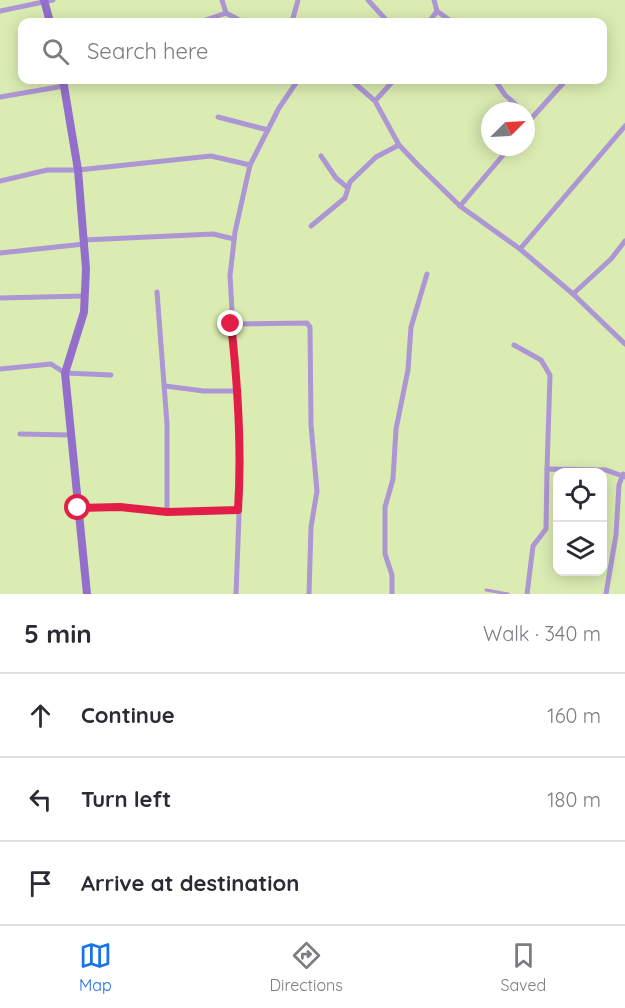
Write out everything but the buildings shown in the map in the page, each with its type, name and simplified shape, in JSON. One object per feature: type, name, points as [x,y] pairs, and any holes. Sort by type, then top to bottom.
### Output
[{"type":"street","points":[[293,18],[298,0]]},
{"type":"street","points":[[368,0],[384,18]]},
{"type":"street","points":[[435,0],[437,11],[447,18]]},
{"type":"street","points":[[0,11],[48,1],[50,18]]},
{"type":"street","points":[[222,2],[226,13]]},
{"type":"street","points":[[218,14],[222,2]]},
{"type":"street","points":[[432,18],[437,11]]},
{"type":"street","points":[[209,18],[226,13],[235,18]]},
{"type":"street","points":[[0,97],[58,84]]},
{"type":"street","points":[[63,84],[78,170],[84,242],[84,312],[65,373],[87,594]]},
{"type":"street","points":[[236,594],[241,463],[239,391],[231,324],[230,276],[234,238],[250,165],[296,84]]},
{"type":"street","points":[[356,84],[375,101],[399,144],[460,206],[520,249],[573,294],[625,344]]},
{"type":"street","points":[[375,101],[390,84]]},
{"type":"street","points":[[498,84],[513,102]]},
{"type":"street","points":[[535,114],[562,84]]},
{"type":"street","points":[[218,117],[268,130]]},
{"type":"street","points":[[520,249],[625,126]]},
{"type":"street","points":[[310,226],[345,198],[350,182],[376,157],[399,144]]},
{"type":"street","points":[[0,181],[47,171],[78,170],[211,156],[250,165]]},
{"type":"street","points":[[321,156],[336,178],[348,189]]},
{"type":"street","points":[[460,206],[502,156]]},
{"type":"street","points":[[0,253],[84,242],[213,234],[234,238]]},
{"type":"street","points":[[573,294],[610,259],[625,241]]},
{"type":"street","points":[[392,594],[392,575],[385,554],[387,498],[393,479],[396,429],[408,370],[411,327],[427,274]]},
{"type":"street","points":[[157,292],[165,386],[167,512]]},
{"type":"street","points":[[0,298],[85,296]]},
{"type":"street","points":[[231,324],[307,323],[310,327],[311,424],[316,491],[311,527],[309,594]]},
{"type":"street","points":[[514,345],[541,360],[550,375],[546,529],[533,546],[527,594]]},
{"type":"street","points":[[0,369],[51,364],[65,373],[111,375]]},
{"type":"street","points":[[165,386],[204,391],[239,391]]},
{"type":"street","points":[[20,434],[70,435]]},
{"type":"street","points":[[547,469],[606,470],[624,476],[619,485],[616,536],[606,594]]},
{"type":"street","points":[[78,508],[120,507],[167,512],[238,510]]},
{"type":"lane","points":[[486,590],[508,594]]},
{"type":"route","points":[[78,508],[120,507],[167,512],[238,510],[241,463],[239,391],[231,324]]}]
